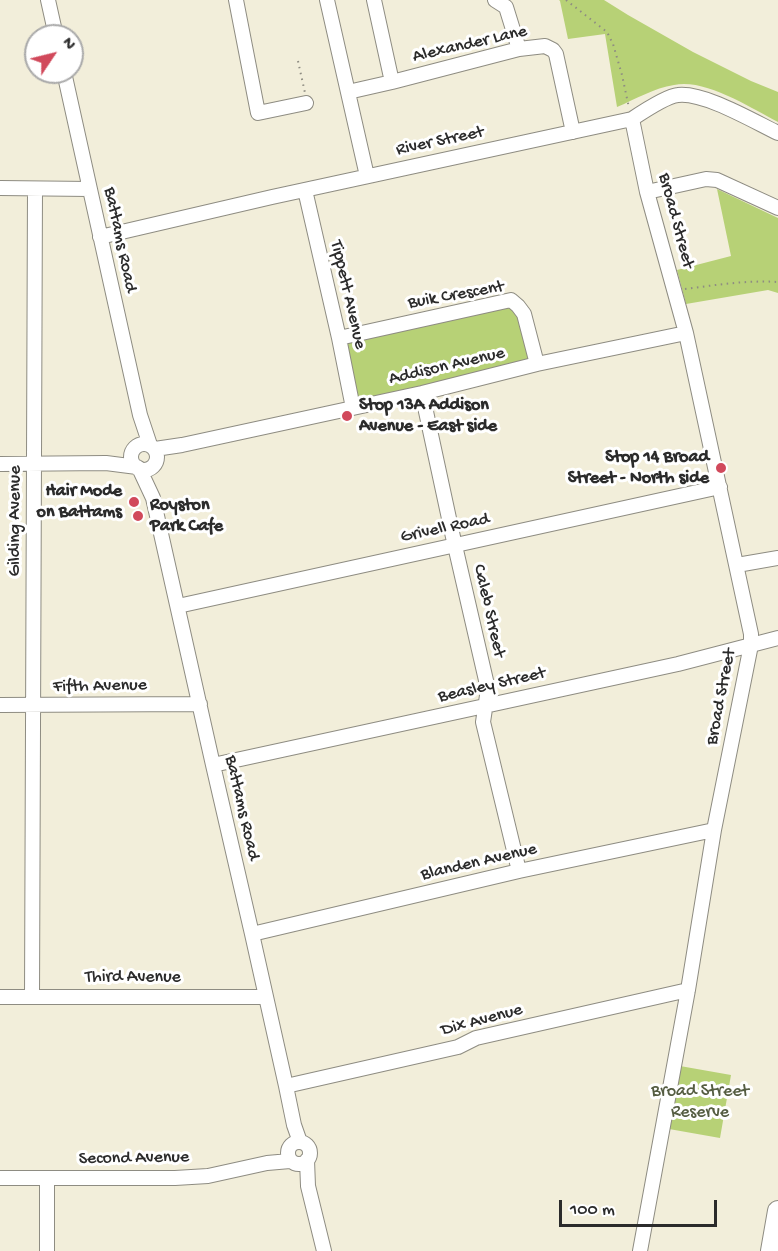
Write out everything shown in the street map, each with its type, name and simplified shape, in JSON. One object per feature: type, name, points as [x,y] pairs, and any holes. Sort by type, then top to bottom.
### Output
[{"type":"highway","points":[[771,1251],[778,1211]]},
{"type":"street","points":[[48,0],[53,24]]},
{"type":"street","points":[[236,0],[258,113],[306,100]]},
{"type":"street","points":[[327,0],[367,176]]},
{"type":"street","points":[[374,0],[392,82]]},
{"type":"street","points":[[495,0],[506,7],[519,49]]},
{"type":"street","name":"Alexander Lane","points":[[348,92],[519,49],[545,46],[556,54],[573,132]]},
{"type":"street","name":"Battams Road","points":[[67,84],[140,415],[154,454],[153,498]]},
{"type":"street","name":"River Street","points":[[100,237],[632,119],[677,95],[704,98],[778,133]]},
{"type":"street","name":"Broad Street","points":[[632,119],[647,192],[686,333],[751,634],[751,645],[714,830],[688,990],[640,1251]]},
{"type":"street","points":[[647,192],[706,179],[717,180],[778,208]]},
{"type":"street","points":[[0,189],[90,189]]},
{"type":"street","name":"Gilding Avenue","points":[[32,996],[35,189]]},
{"type":"street","name":"Tippett Avenue","points":[[305,190],[353,408]]},
{"type":"street","name":"Buik Crescent","points":[[339,338],[511,300],[524,314],[537,364]]},
{"type":"street","name":"Addison Avenue","points":[[154,454],[182,445],[422,393],[537,364],[686,333]]},
{"type":"street","name":"Caleb Street","points":[[422,393],[488,689],[483,722],[519,871]]},
{"type":"street","name":"Battams Road","points":[[134,451],[140,415]]},
{"type":"street","points":[[0,464],[106,463],[147,470],[154,454],[141,444],[124,458],[106,463]]},
{"type":"street","points":[[134,451],[131,458],[138,468]]},
{"type":"street","name":"Battams Road","points":[[138,468],[153,498],[286,1086],[294,1125],[295,1154],[308,1186],[324,1251]]},
{"type":"street","name":"Grivell Road","points":[[178,606],[720,487]]},
{"type":"street","points":[[737,565],[778,558]]},
{"type":"street","name":"Beasley Street","points":[[213,765],[678,664],[778,638]]},
{"type":"street","name":"Fifth Avenue","points":[[0,705],[200,704]]},
{"type":"street","name":"Blanden Avenue","points":[[252,934],[519,871],[714,830]]},
{"type":"street","name":"Dix Avenue","points":[[286,1086],[458,1047],[476,1038],[688,990]]},
{"type":"street","name":"Third Avenue","points":[[0,997],[266,996]]},
{"type":"street","name":"Second Avenue","points":[[0,1178],[208,1176],[295,1154]]},
{"type":"street","points":[[47,1178],[47,1251]]},
{"type":"path","points":[[566,0],[607,32],[622,75],[632,119]]},
{"type":"path","points":[[298,61],[306,100]]},
{"type":"path","points":[[685,289],[726,284],[778,282]]},
{"type":"green space","points":[[559,0],[604,0],[693,52],[778,92],[778,122],[728,96],[700,86],[686,84],[659,89],[617,107],[605,34],[568,39]]},
{"type":"green space","points":[[717,189],[778,218],[778,293],[768,290],[686,304],[677,270],[731,256]]},
{"type":"green space","points":[[511,300],[537,364],[353,408],[339,338]]},
{"type":"green space","name":"Broad Street Reserve","points":[[680,1066],[731,1075],[720,1138],[669,1129]]},
{"type":"place","name":"Stop 13A Addison Avenue - East side","points":[[347,416]]},
{"type":"place","name":"Stop 14 Broad Street - North side","points":[[721,468]]},
{"type":"place","name":"Hair Mode on Battams","points":[[134,502]]},
{"type":"place","name":"Royston Park Cafe","points":[[138,516]]}]
